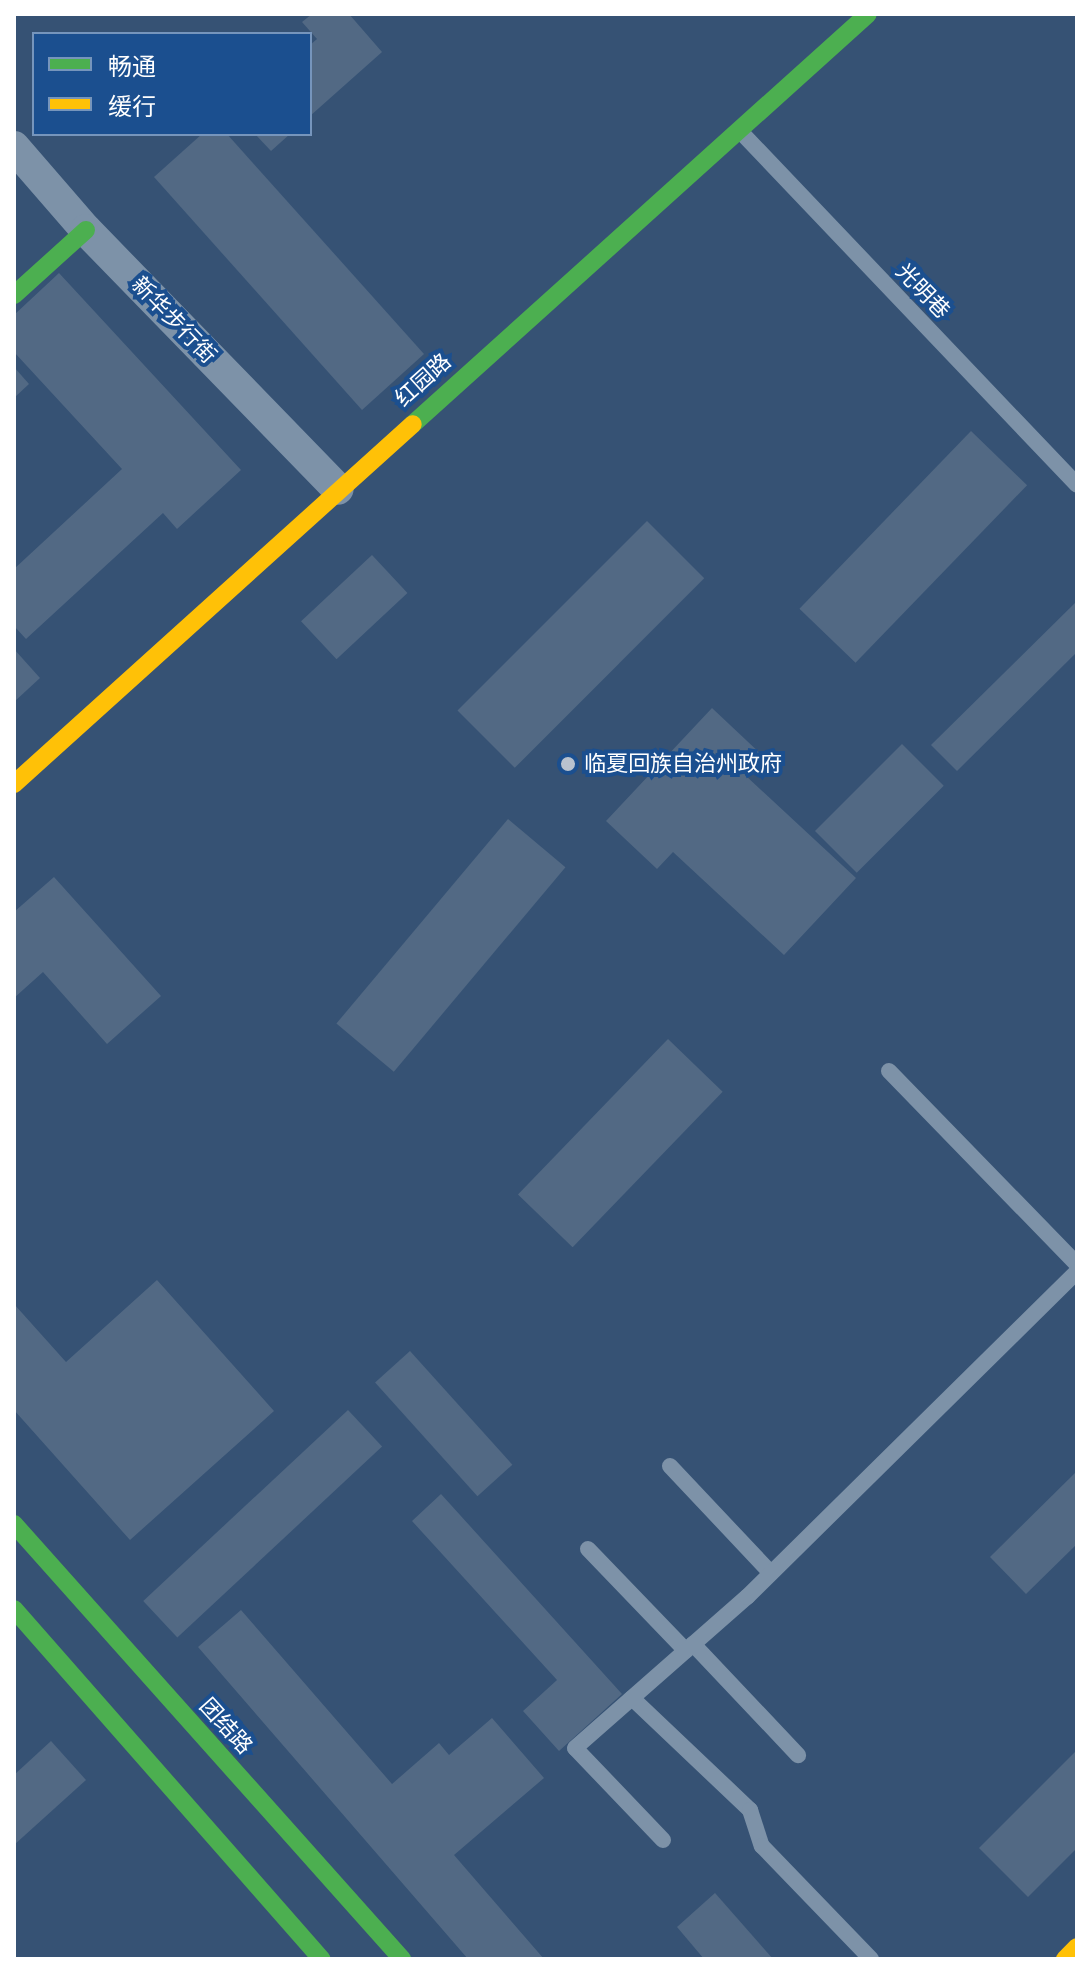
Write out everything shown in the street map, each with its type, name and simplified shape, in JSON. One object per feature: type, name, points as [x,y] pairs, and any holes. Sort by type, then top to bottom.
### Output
[{"type":"main road","name":"红园路","points":[[14,784],[868,14]]},
{"type":"main road","points":[[14,295],[86,230]]},
{"type":"main road","name":"团结路","points":[[14,1524],[402,1959]]},
{"type":"main road","points":[[14,1609],[316,1957]]},
{"type":"main road","points":[[1065,1959],[1077,1947]]},
{"type":"street","name":"新华步行街","points":[[14,147],[86,230],[338,489]]},
{"type":"lane","name":"光明巷","points":[[738,128],[1077,485]]},
{"type":"lane","points":[[889,1071],[1077,1264]]},
{"type":"lane","points":[[663,1840],[575,1748],[771,1573],[1077,1272]]},
{"type":"lane","points":[[670,1466],[771,1573]]},
{"type":"lane","points":[[588,1549],[798,1755]]},
{"type":"lane","points":[[632,1698],[750,1810],[762,1846],[871,1959]]},
{"type":"building","points":[[312,14],[349,14],[382,52],[312,114],[312,43],[317,39],[302,22]]},
{"type":"building","points":[[200,136],[229,136],[424,354],[362,410],[154,177]]},
{"type":"building","points":[[257,136],[288,136],[271,151]]},
{"type":"building","points":[[59,273],[241,470],[177,529],[163,513],[26,639],[14,626],[14,569],[122,469],[14,352],[14,315]]},
{"type":"building","points":[[14,367],[29,384],[14,398]]},
{"type":"building","points":[[971,431],[1027,485],[856,663],[799,609]]},
{"type":"building","points":[[647,521],[704,578],[515,768],[457,711]]},
{"type":"building","points":[[372,555],[407,593],[337,659],[301,621]]},
{"type":"building","points":[[1077,601],[1077,652],[957,771],[931,745]]},
{"type":"building","points":[[14,649],[40,678],[14,702]]},
{"type":"building","points":[[712,708],[763,756],[745,775],[856,878],[784,955],[673,852],[657,869],[606,821]]},
{"type":"building","points":[[902,744],[944,786],[857,873],[815,831]]},
{"type":"building","points":[[508,819],[565,867],[394,1072],[336,1024]]},
{"type":"building","points":[[54,877],[161,996],[107,1044],[43,972],[14,998],[14,912]]},
{"type":"building","points":[[668,1039],[723,1092],[573,1247],[518,1194]]},
{"type":"building","points":[[157,1280],[274,1411],[130,1540],[14,1410],[14,1304],[66,1362]]},
{"type":"building","points":[[410,1351],[512,1465],[477,1496],[375,1382]]},
{"type":"building","points":[[348,1410],[382,1447],[177,1638],[143,1601]]},
{"type":"building","points":[[1077,1471],[1077,1544],[1026,1594],[990,1557]]},
{"type":"building","points":[[441,1494],[622,1694],[559,1751],[523,1711],[557,1680],[412,1521]]},
{"type":"building","points":[[241,1610],[392,1784],[439,1743],[449,1755],[492,1718],[544,1778],[454,1855],[544,1959],[468,1959],[198,1647]]},
{"type":"building","points":[[51,1741],[86,1780],[14,1845],[14,1775]]},
{"type":"building","points":[[1077,1750],[1077,1848],[1028,1897],[979,1848]]},
{"type":"building","points":[[715,1893],[773,1959],[704,1959],[677,1927]]},
{"type":"traffic: fast","points":[[413,424],[868,14]]},
{"type":"traffic: fast","points":[[14,295],[86,230]]},
{"type":"traffic: fast","points":[[14,1524],[402,1959]]},
{"type":"traffic: fast","points":[[14,1609],[321,1959]]},
{"type":"traffic: slow","points":[[14,784],[413,424]]},
{"type":"traffic: slow","points":[[1065,1959],[1077,1947]]},
{"type":"place","name":"临夏回族自治州政府","points":[[568,764]]}]
